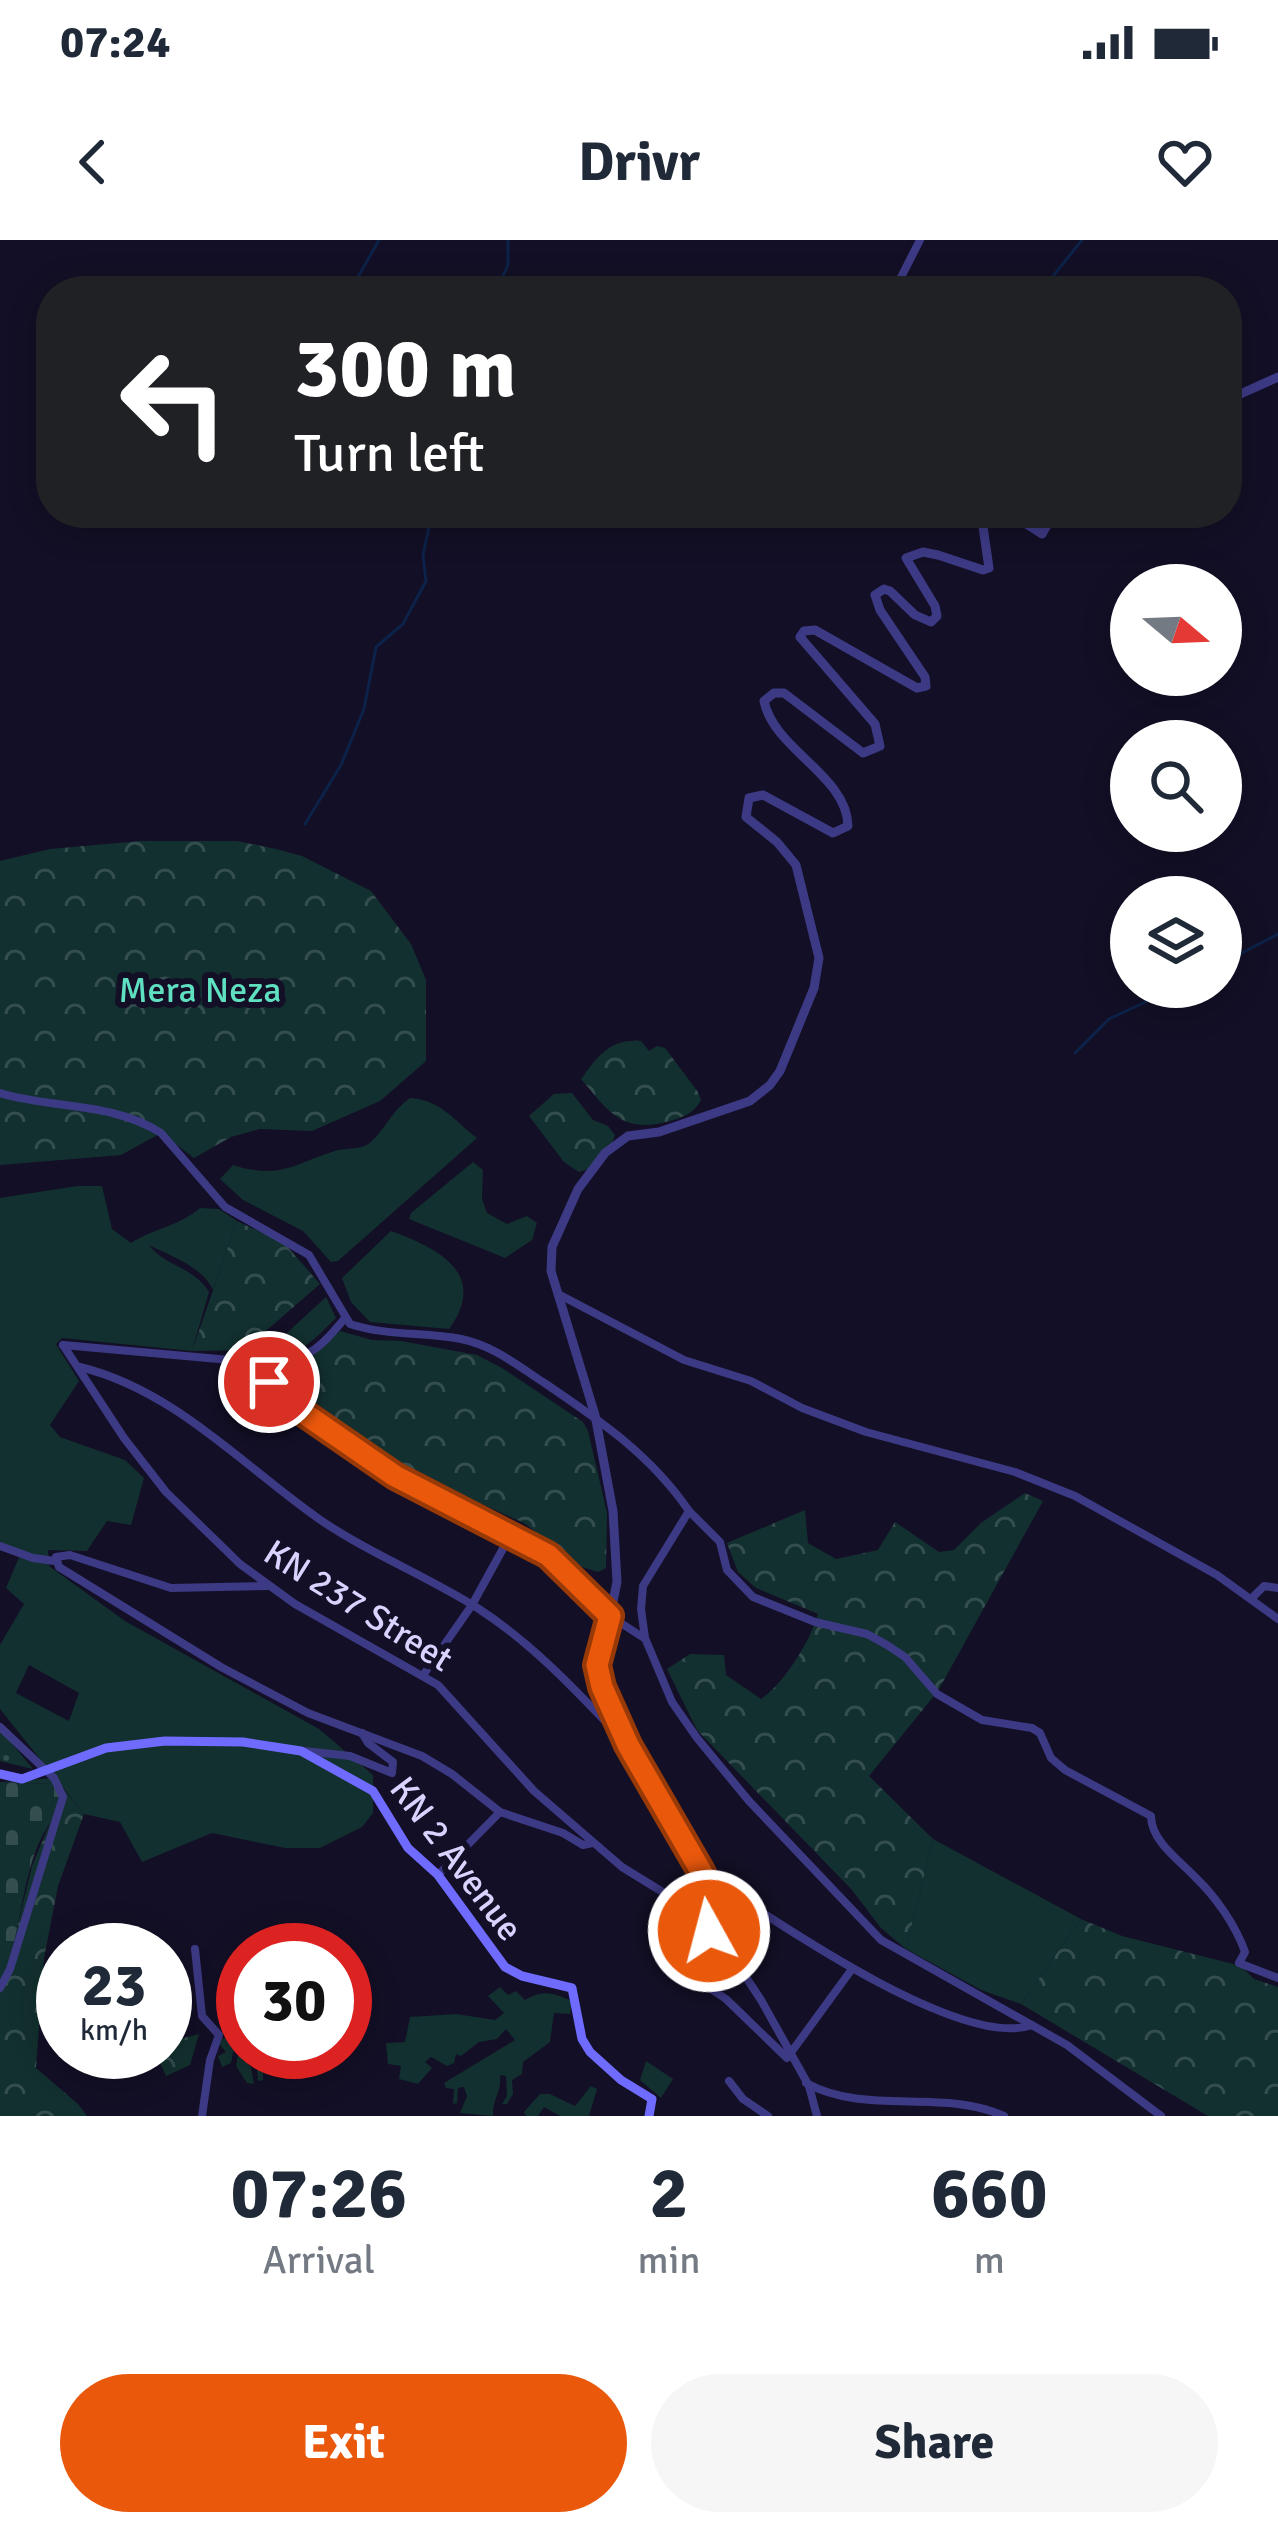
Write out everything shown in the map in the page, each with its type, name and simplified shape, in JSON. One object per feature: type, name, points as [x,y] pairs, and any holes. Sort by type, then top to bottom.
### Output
[{"type":"main road","name":"KN 2 Avenue","points":[[0,1774],[22,1778],[106,1748],[165,1741],[243,1742],[301,1751],[373,1791],[408,1848],[437,1874],[505,1967],[521,1976],[572,1988],[582,2039],[590,2053],[652,2099],[649,2116]]},
{"type":"street","points":[[901,276],[920,240]]},
{"type":"street","points":[[1242,393],[1278,377]]},
{"type":"street","points":[[709,1931],[702,1873],[628,1745],[597,1665],[616,1582],[615,1539],[595,1415],[550,1271],[559,1225],[604,1153],[628,1136],[659,1132],[750,1101],[780,1071],[814,988],[819,958],[796,865],[777,842],[746,818],[745,808],[749,798],[763,796],[833,833],[848,826],[848,814],[835,791],[770,717],[764,701],[778,691],[863,753],[880,746],[875,724],[800,637],[815,630],[917,688],[926,686],[875,595],[890,591],[915,615],[931,622],[937,616],[935,606],[906,558],[923,553],[989,568],[983,528]]},
{"type":"street","points":[[0,1093],[99,1109],[161,1133],[226,1207],[309,1255],[345,1318],[369,1330],[462,1339],[494,1350],[595,1415],[666,1477],[689,1511],[720,1542],[727,1570],[753,1597],[815,1622],[867,1634],[887,1645],[905,1657],[937,1694],[982,1720],[1032,1728],[1065,1770],[1151,1816],[1151,1828],[1169,1854],[1195,1877],[1233,1926],[1245,1952],[1239,1963],[1278,1978]]},
{"type":"street","points":[[556,1293],[683,1360],[751,1381],[824,1416],[901,1443],[1015,1472],[1075,1496],[1150,1536],[1278,1618]]},
{"type":"street","points":[[252,1362],[299,1360],[345,1318]]},
{"type":"street","name":"KN 237 Street","points":[[252,1362],[63,1345],[166,1492],[240,1564],[337,1629],[424,1675],[592,1843],[709,1931],[738,1964],[809,2086],[817,2116]]},
{"type":"street","points":[[252,1362],[292,1405],[380,1466],[511,1534],[565,1568],[610,1616],[645,1639]]},
{"type":"street","points":[[79,1367],[114,1376],[170,1408],[364,1549],[472,1605],[569,1683],[628,1745]]},
{"type":"street","points":[[689,1511],[643,1586],[645,1639],[672,1702],[698,1738],[749,1801],[881,1940],[1034,2024],[1160,2116]]},
{"type":"street","points":[[424,1675],[472,1605],[511,1534]]},
{"type":"street","points":[[0,1546],[56,1561],[221,1667],[308,1714],[436,1764],[500,1812],[563,1833],[583,1845],[592,1843]]},
{"type":"street","points":[[56,1561],[59,1554],[70,1555],[171,1588],[269,1586]]},
{"type":"street","points":[[1251,1600],[1264,1586],[1278,1588]]},
{"type":"street","points":[[0,1727],[45,1768],[60,1785],[62,1797],[10,1969],[0,1988]]},
{"type":"street","points":[[301,1751],[350,1756],[392,1773],[393,1762],[368,1743],[362,1732]]},
{"type":"street","points":[[437,1874],[500,1812]]},
{"type":"street","points":[[702,1873],[852,1969],[930,2006],[1001,2028],[1018,2030],[1034,2024]]},
{"type":"street","points":[[194,1948],[202,2016],[219,2035],[210,2060],[202,2116]]},
{"type":"street","points":[[671,1955],[788,2055],[852,1969]]},
{"type":"street","points":[[729,2081],[743,2099],[768,2116]]},
{"type":"street","points":[[809,2086],[880,2102],[982,2107],[1004,2116]]},
{"type":"green space","name":"Mera Neza","points":[[140,841],[237,841],[276,849],[302,856],[371,891],[411,944],[426,980],[426,1061],[380,1101],[312,1131],[260,1129],[231,1137],[194,1158],[161,1133],[121,1155],[0,1165],[0,861],[50,849]]},
{"type":"green space","points":[[641,1041],[649,1051],[665,1048],[698,1092],[701,1100],[688,1114],[654,1124],[628,1122],[609,1111],[581,1079],[613,1046]]},
{"type":"green space","points":[[572,1093],[593,1120],[615,1135],[602,1158],[579,1172],[564,1162],[529,1116],[554,1094]]},
{"type":"green space","points":[[410,1098],[439,1107],[477,1138],[338,1261],[331,1262],[303,1231],[243,1200],[220,1179],[233,1165],[275,1171],[364,1146]]},
{"type":"green space","points":[[473,1162],[483,1170],[482,1199],[487,1213],[507,1224],[527,1216],[537,1223],[532,1240],[505,1258],[409,1219]]},
{"type":"green space","points":[[102,1186],[112,1229],[131,1243],[200,1208],[219,1209],[237,1221],[213,1290],[193,1268],[149,1245],[196,1277],[209,1292],[192,1351],[62,1338],[56,1344],[79,1381],[50,1425],[60,1437],[125,1460],[144,1478],[131,1525],[107,1521],[87,1551],[48,1550],[49,1566],[125,1621],[319,1729],[373,1775],[373,1813],[362,1827],[320,1848],[285,1848],[212,1833],[142,1862],[120,1822],[84,1814],[0,1709],[0,1645],[24,1604],[6,1588],[20,1555],[0,1550],[0,1198]],"holes":[[[29,1665],[79,1693],[69,1721],[16,1693]]]},
{"type":"green space","points":[[237,1221],[284,1243],[320,1284],[244,1350],[192,1351]]},
{"type":"green space","points":[[391,1231],[441,1255],[461,1278],[460,1310],[449,1329],[370,1322],[351,1302],[342,1278]]},
{"type":"green space","points":[[326,1297],[336,1318],[320,1334],[296,1351],[264,1354]]},
{"type":"green space","points":[[340,1331],[477,1355],[583,1422],[607,1513],[606,1568],[598,1572],[582,1567],[524,1523],[384,1453],[305,1395],[288,1372]]},
{"type":"green space","points":[[1025,1493],[1043,1501],[938,1691],[869,1776],[933,1839],[906,1949],[697,1730],[667,1669],[690,1654],[724,1655],[726,1675],[761,1699],[787,1673],[809,1636],[818,1614],[756,1588],[738,1572],[727,1543],[805,1510],[808,1543],[836,1559],[878,1550],[895,1522],[939,1552],[954,1550],[981,1523]]},
{"type":"green space","points":[[0,1729],[33,1769],[0,1761]]},
{"type":"green space","points":[[54,1778],[84,1814],[58,1886],[51,1923],[36,1923],[36,2079],[49,2079],[87,2116],[0,2116],[0,1982],[32,1866],[53,1816],[54,1784],[2,1782]]},
{"type":"green space","points":[[0,1782],[54,1784],[69,1803],[40,1840],[0,1982]]},
{"type":"green space","points":[[933,1839],[1081,1919],[1021,2004],[981,1990],[906,1949]]},
{"type":"green space","points":[[1081,1919],[1122,1936],[1241,1966],[1254,1979],[1278,1987],[1278,2116],[1208,2116],[1021,2004]]},
{"type":"green space","points":[[500,1987],[508,1995],[516,1991],[525,2000],[548,1993],[572,2001],[570,2014],[554,2013],[550,2042],[523,2062],[522,2074],[512,2080],[513,2094],[507,2104],[502,2104],[507,2096],[506,2076],[500,2075],[493,2116],[460,2113],[467,2096],[464,2087],[458,2088],[453,2104],[454,2089],[444,2083],[515,2040],[506,2029],[497,2039],[456,2054],[454,2063],[447,2066],[431,2057],[425,2062],[432,2068],[418,2084],[399,2079],[401,2066],[388,2064],[386,2043],[405,2042],[410,2017],[456,2014],[495,2020],[504,2013],[488,1996]]},
{"type":"green space","points":[[646,2061],[673,2079],[661,2098],[640,2080]]},
{"type":"green space","points":[[591,2086],[597,2089],[589,2116],[560,2116],[544,2107],[538,2116],[524,2112],[540,2094],[575,2106]]},
{"type":"waterway","points":[[359,276],[379,240]]},
{"type":"waterway","points":[[503,276],[508,240]]},
{"type":"waterway","points":[[1053,276],[1082,240]]},
{"type":"waterway","points":[[305,824],[341,765],[364,709],[376,647],[403,624],[426,581],[423,555],[429,528]]},
{"type":"waterway","points":[[1242,953],[1278,934]]},
{"type":"waterway","points":[[1075,1053],[1109,1019],[1132,1008]]},
{"type":"route","points":[[269,1382],[292,1405],[395,1476],[548,1555],[610,1616],[597,1665],[602,1687],[628,1745],[702,1873],[709,1931]]}]
